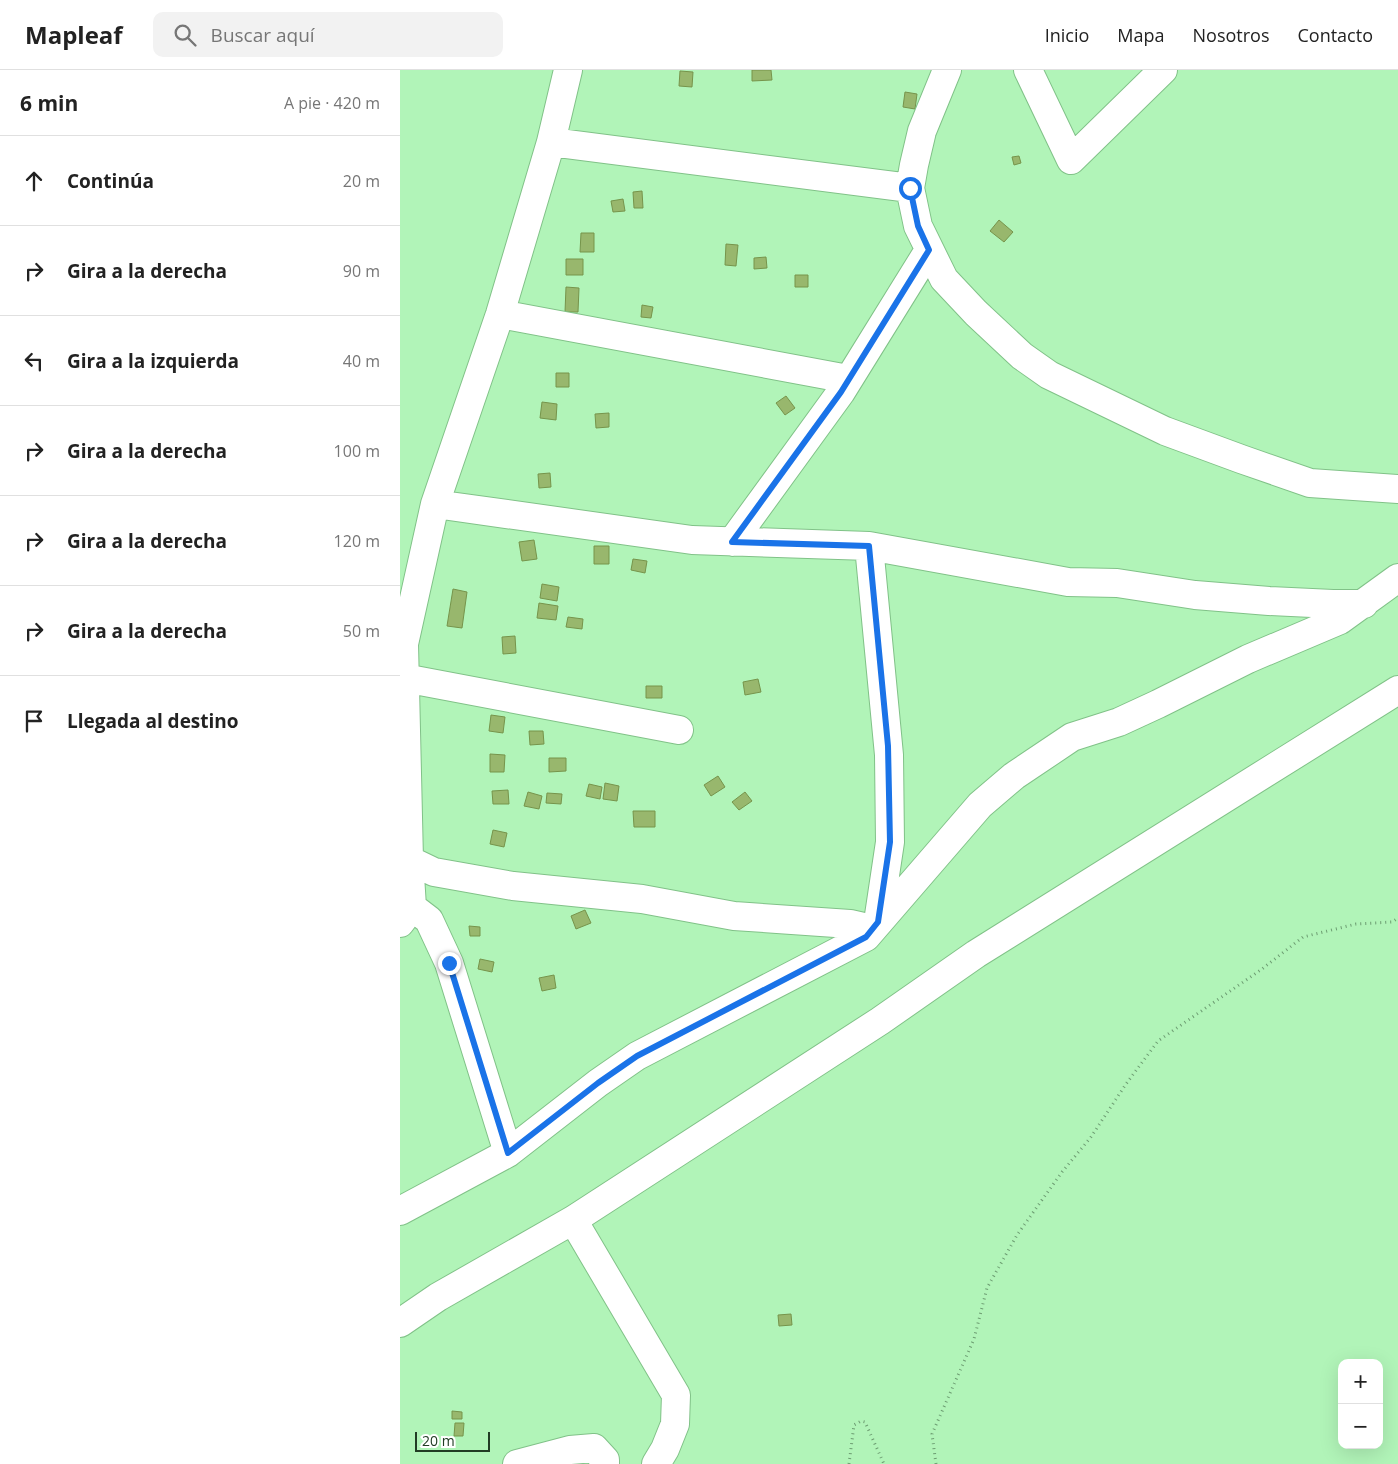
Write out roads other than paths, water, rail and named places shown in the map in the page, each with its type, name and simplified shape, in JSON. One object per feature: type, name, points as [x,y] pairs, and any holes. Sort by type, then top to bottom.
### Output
[{"type":"street","points":[[508,1153],[449,963],[428,920],[406,915],[409,860],[404,812],[404,629],[435,504],[500,314],[551,142],[568,70]]},
{"type":"street","points":[[948,70],[922,131],[910,188],[918,226],[944,279],[1022,356],[1049,375],[1165,431],[1310,483],[1398,489]]},
{"type":"street","points":[[1028,70],[1072,160],[1163,70]]},
{"type":"street","points":[[551,142],[910,188]]},
{"type":"street","points":[[732,542],[841,392],[929,250]]},
{"type":"street","points":[[500,314],[848,379]]},
{"type":"street","points":[[435,504],[692,540],[869,546],[1068,582],[1117,583],[1195,595],[1269,601],[1364,604]]},
{"type":"street","points":[[869,546],[889,755],[890,842],[875,926]]},
{"type":"street","points":[[400,1211],[508,1153],[598,1083],[637,1056],[866,937],[980,805],[1014,776],[1072,737],[1119,722],[1248,660],[1340,620],[1398,578]]},
{"type":"street","points":[[404,678],[679,730]]},
{"type":"street","points":[[400,1323],[438,1297],[573,1220],[880,1021],[976,954],[1398,690]]},
{"type":"street","points":[[409,860],[434,872],[513,886],[642,899],[734,916],[875,926]]},
{"type":"street","points":[[573,1220],[676,1395],[675,1424],[665,1449],[656,1464]]},
{"type":"street","points":[[517,1464],[570,1450],[594,1448],[606,1460],[605,1464]]}]
